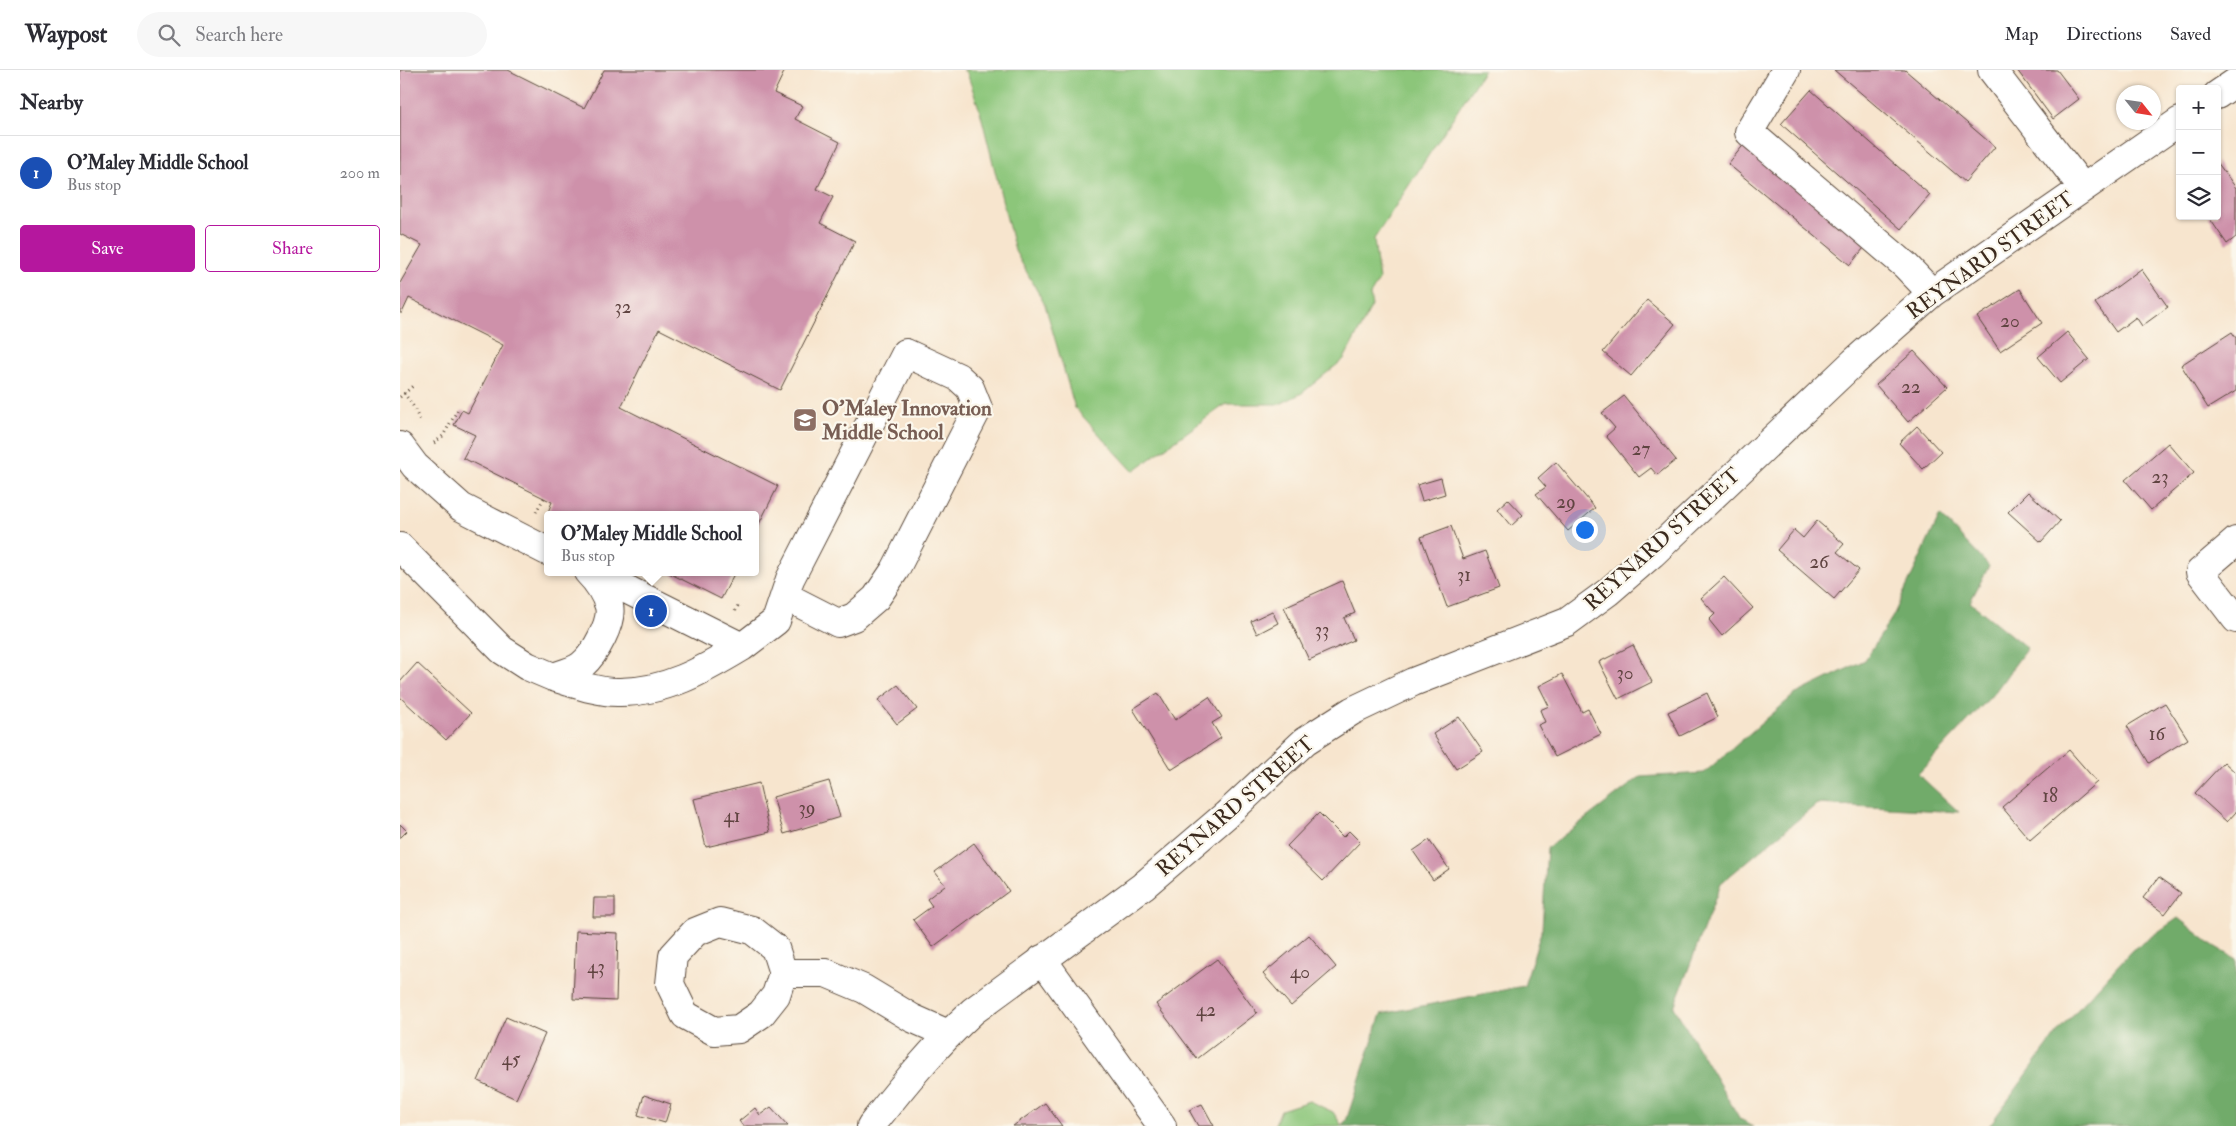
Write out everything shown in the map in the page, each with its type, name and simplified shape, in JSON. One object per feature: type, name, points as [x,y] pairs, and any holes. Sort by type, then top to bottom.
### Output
[{"type":"street","points":[[1786,70],[1748,132],[1905,265],[1932,293]]},
{"type":"street","points":[[1992,70],[2083,188]]},
{"type":"street","points":[[2221,92],[2236,82]]},
{"type":"street","name":"REYNARD STREET","points":[[871,1126],[905,1083],[948,1034],[994,994],[1143,886],[1226,815],[1305,740],[1352,712],[1413,682],[1567,622],[1608,592],[1659,547],[1854,362],[1932,293],[2176,124]]},
{"type":"street","points":[[400,547],[502,650],[527,666],[553,677],[616,692],[667,685],[694,675],[742,647],[776,622],[790,579],[906,353],[958,378],[970,388],[978,408],[895,570],[876,598],[854,616],[838,623],[785,596]]},
{"type":"street","points":[[400,446],[415,466],[461,507],[544,549]]},
{"type":"street","points":[[2236,541],[2200,572],[2236,619]]},
{"type":"street","points":[[553,677],[582,665],[599,645],[607,625],[610,608],[593,576]]},
{"type":"street","points":[[598,576],[742,647]]},
{"type":"street","points":[[1042,959],[1162,1126]]},
{"type":"street","points":[[783,972],[826,973],[864,989],[912,1018],[948,1034]]},
{"type":"path","points":[[400,397],[413,386]]},
{"type":"path","points":[[431,445],[442,436],[458,409]]},
{"type":"green space","points":[[963,70],[1484,70],[1374,239],[1379,280],[1370,295],[1372,306],[1344,359],[1302,393],[1280,404],[1226,404],[1133,471],[1075,408],[1045,305],[1015,251],[980,111],[967,73]]},
{"type":"green space","points":[[1940,515],[1989,566],[1970,602],[2027,648],[1995,692],[1918,774],[1959,812],[1817,804],[1721,883],[1674,1007],[1740,1119],[1753,1126],[1340,1126],[1346,1121],[1381,1014],[1524,986],[1542,929],[1547,848],[1640,777],[1704,773],[1794,695],[1865,660],[1893,616]]},
{"type":"green space","points":[[2178,918],[2214,946],[2236,959],[2236,1126],[1989,1126],[2060,1029],[2132,950]]},
{"type":"green space","points":[[1309,1101],[1333,1112],[1342,1126],[1274,1126],[1281,1110]]},
{"type":"building","points":[[400,70],[508,70],[584,108],[604,70],[785,70],[774,93],[802,106],[795,119],[840,142],[817,189],[833,197],[820,223],[855,241],[780,390],[659,329],[621,407],[778,486],[759,524],[759,511],[548,511],[552,502],[463,458],[475,435],[454,425],[462,410],[468,413],[503,345],[409,298],[402,313],[400,313],[400,283],[422,245],[400,234]]},
{"type":"building","points":[[1834,70],[1905,70],[1995,147],[1965,182]]},
{"type":"building","points":[[2017,70],[2057,70],[2079,99],[2053,119]]},
{"type":"building","points":[[1811,90],[1930,195],[1901,229],[1781,124]]},
{"type":"building","points":[[1746,142],[1868,243],[1850,265],[1728,164]]},
{"type":"building","points":[[2221,167],[2236,188],[2236,237],[2227,244],[2211,220],[2221,220]]},
{"type":"building","points":[[2141,269],[2168,307],[2142,326],[2136,317],[2116,332],[2095,303]]},
{"type":"building","points":[[2020,289],[2042,323],[2000,351],[1977,317]]},
{"type":"building","points":[[1647,300],[1675,324],[1631,376],[1603,352]]},
{"type":"building","points":[[2067,332],[2089,359],[2060,383],[2038,357]]},
{"type":"building","points":[[2232,332],[2236,338],[2236,391],[2208,408],[2181,365]]},
{"type":"building","points":[[1914,351],[1947,387],[1908,422],[1876,385]]},
{"type":"building","points":[[1624,396],[1676,460],[1657,475],[1651,468],[1639,477],[1606,436],[1615,428],[1602,413]]},
{"type":"building","points":[[1917,426],[1941,452],[1923,469],[1899,443]]},
{"type":"building","points":[[2168,443],[2194,473],[2151,510],[2125,480]]},
{"type":"building","points":[[1556,462],[1595,508],[1568,531],[1536,494],[1546,487],[1538,478]]},
{"type":"building","points":[[1441,478],[1445,494],[1422,501],[1417,485]]},
{"type":"building","points":[[2028,492],[2060,521],[2041,542],[2008,512]]},
{"type":"building","points":[[1508,499],[1523,515],[1511,526],[1497,509]]},
{"type":"building","points":[[1817,521],[1844,544],[1837,552],[1859,570],[1834,599],[1777,550],[1794,530],[1803,538]]},
{"type":"building","points":[[1451,526],[1463,559],[1485,551],[1499,588],[1447,607],[1421,537]]},
{"type":"building","points":[[675,576],[733,576],[721,599]]},
{"type":"building","points":[[1724,577],[1753,608],[1722,636],[1709,620],[1715,614],[1701,598]]},
{"type":"building","points":[[1342,581],[1355,613],[1344,618],[1354,640],[1309,660],[1284,607]]},
{"type":"building","points":[[1272,611],[1278,623],[1257,634],[1251,621]]},
{"type":"building","points":[[1633,645],[1652,682],[1618,699],[1599,662]]},
{"type":"building","points":[[417,663],[471,713],[446,740],[400,697],[400,682]]},
{"type":"building","points":[[1562,674],[1582,712],[1588,709],[1601,734],[1555,757],[1538,725],[1545,722],[1540,710],[1549,706],[1539,686]]},
{"type":"building","points":[[898,685],[917,709],[897,724],[878,700]]},
{"type":"building","points":[[1158,693],[1175,720],[1209,697],[1222,717],[1212,723],[1221,738],[1171,770],[1133,709]]},
{"type":"building","points":[[1707,693],[1718,717],[1680,736],[1668,712]]},
{"type":"building","points":[[2165,703],[2188,739],[2149,763],[2127,726]]},
{"type":"building","points":[[1459,717],[1483,752],[1456,769],[1433,734]]},
{"type":"building","points":[[2069,750],[2097,782],[2030,840],[2002,807]]},
{"type":"building","points":[[2224,762],[2236,773],[2236,812],[2227,822],[2195,793]]},
{"type":"building","points":[[829,781],[840,817],[784,834],[773,797]]},
{"type":"building","points":[[759,783],[770,832],[706,847],[694,799]]},
{"type":"building","points":[[1319,813],[1343,837],[1349,831],[1360,842],[1323,881],[1287,846]]},
{"type":"building","points":[[400,824],[407,831],[400,838]]},
{"type":"building","points":[[1429,840],[1449,869],[1433,880],[1413,851]]},
{"type":"building","points":[[974,843],[1009,891],[933,947],[913,920],[932,906],[927,899],[945,885],[935,872]]},
{"type":"building","points":[[2159,877],[2181,893],[2165,914],[2143,898]]},
{"type":"building","points":[[594,898],[615,898],[615,917],[593,917]]},
{"type":"building","points":[[576,931],[618,933],[616,1001],[573,999]]},
{"type":"building","points":[[1309,935],[1336,967],[1291,1006],[1263,974]]},
{"type":"building","points":[[1217,959],[1257,1013],[1197,1059],[1156,1004]]},
{"type":"building","points":[[506,1017],[545,1034],[516,1099],[478,1081]]},
{"type":"building","points":[[644,1095],[671,1104],[665,1123],[638,1115]]},
{"type":"building","points":[[1045,1103],[1062,1126],[1013,1126]]},
{"type":"building","points":[[1202,1104],[1214,1126],[1198,1126],[1189,1110]]},
{"type":"building","points":[[771,1107],[788,1126],[743,1126],[739,1121],[755,1108],[760,1115]]},
{"type":"place","name":"O'Maley Innovation Middle School","points":[[805,420]]},
{"type":"place","name":"O'Maley Middle School","points":[[651,611]]}]
